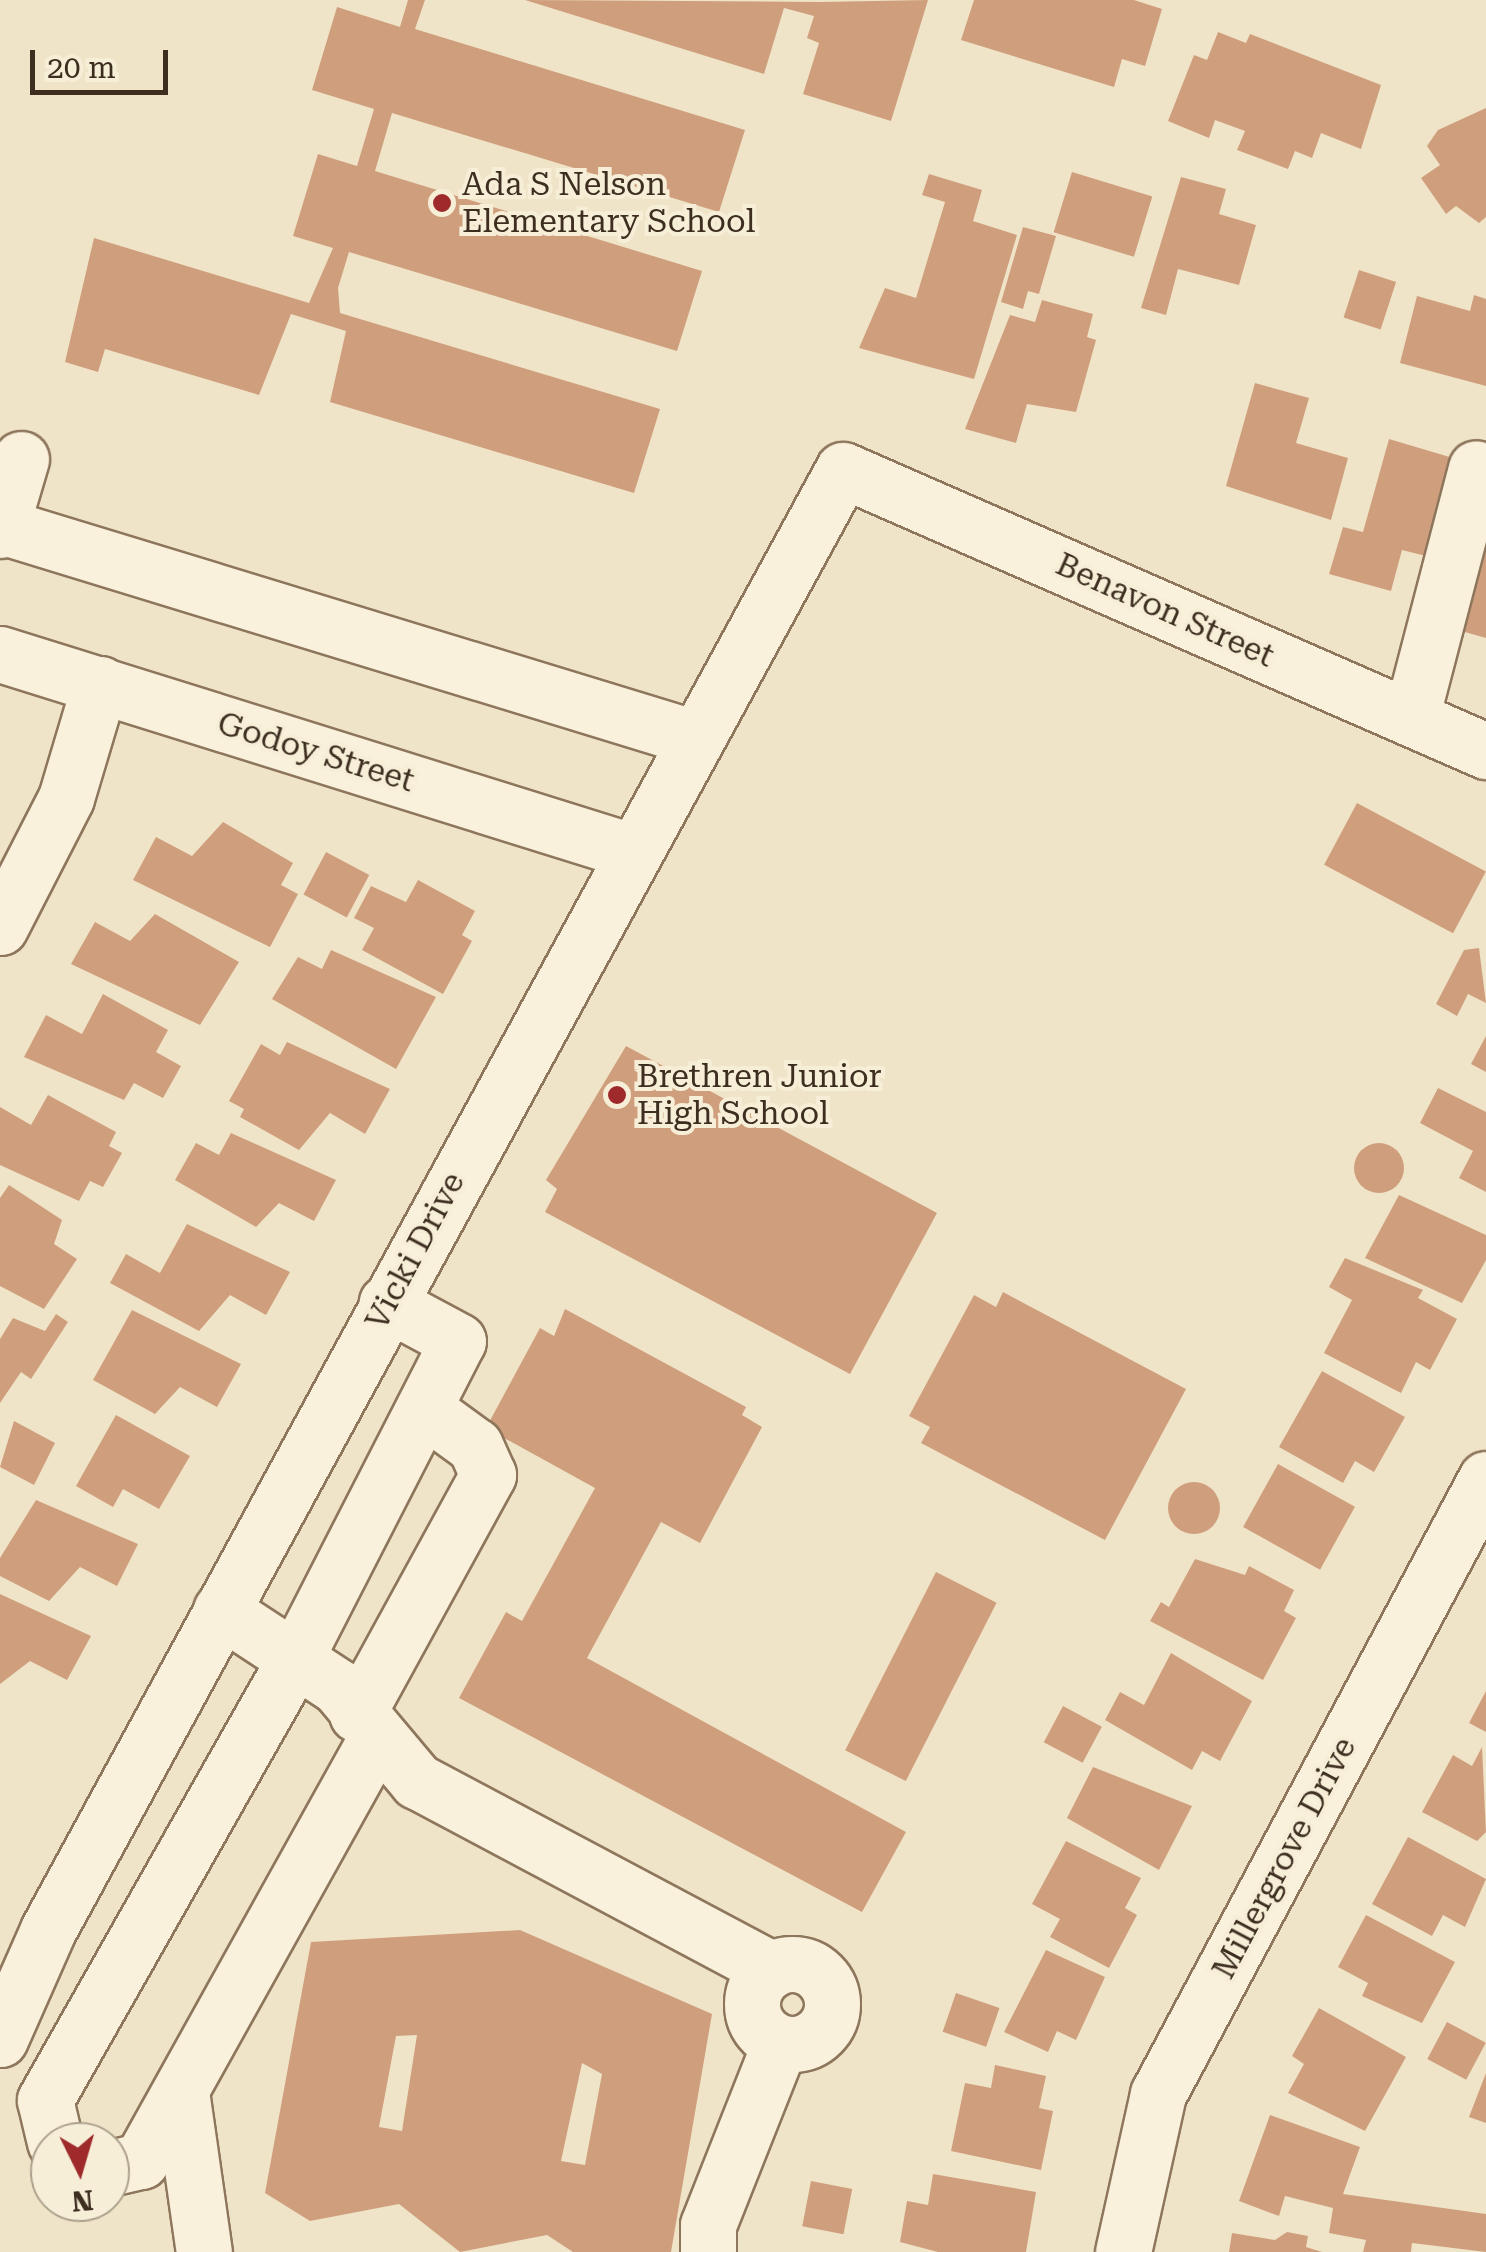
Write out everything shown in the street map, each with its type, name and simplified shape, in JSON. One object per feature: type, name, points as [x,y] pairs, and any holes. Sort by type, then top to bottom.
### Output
[{"type":"street","points":[[20,459],[1,528],[694,738]]},
{"type":"street","points":[[1411,718],[1476,468]]},
{"type":"street","name":"Benavon Street","points":[[843,470],[1486,750]]},
{"type":"street","name":"Vicki Drive","points":[[0,2039],[13,1972],[221,1610],[631,852],[843,470]]},
{"type":"street","name":"Godoy Street","points":[[0,654],[631,852]]},
{"type":"street","points":[[0,927],[66,798],[100,684]]},
{"type":"street","points":[[50,2122],[44,2100],[295,1659],[427,1411],[458,1342],[387,1303]]},
{"type":"street","points":[[130,2163],[141,2161],[181,2090],[366,1728],[488,1475],[476,1446],[427,1411]]},
{"type":"street","name":"Millergrove Drive","points":[[1122,2252],[1158,2094],[1486,1479]]},
{"type":"street","points":[[221,1610],[338,1687],[366,1728],[417,1781],[772,1970],[810,1969],[832,2000],[818,2036],[780,2043],[708,2224],[708,2252]]},
{"type":"street","points":[[181,2090],[204,2252]]},
{"type":"building","points":[[408,0],[425,0],[415,29],[745,130],[719,212],[392,113],[375,171],[702,271],[677,351],[349,252],[338,288],[340,313],[660,409],[634,493],[330,402],[346,331],[291,314],[259,395],[105,349],[98,372],[65,362],[94,238],[309,303],[333,248],[293,236],[318,154],[357,166],[374,109],[312,90],[337,7],[400,27]]},
{"type":"building","points":[[525,0],[928,0],[891,121],[803,94],[819,43],[807,38],[814,16],[784,8],[764,74]]},
{"type":"building","points":[[974,0],[1134,0],[1162,9],[1145,66],[1122,59],[1114,87],[961,40]]},
{"type":"building","points":[[1218,32],[1246,43],[1250,34],[1381,85],[1361,149],[1321,133],[1312,158],[1295,151],[1288,169],[1237,150],[1245,131],[1215,120],[1209,138],[1168,121],[1194,55],[1207,60]]},
{"type":"building","points":[[1486,108],[1486,217],[1479,223],[1456,206],[1446,214],[1421,178],[1440,165],[1427,146],[1438,130]]},
{"type":"building","points":[[1072,172],[1152,197],[1134,257],[1054,232]]},
{"type":"building","points":[[929,174],[982,190],[973,221],[1017,235],[974,379],[859,348],[885,288],[916,298],[945,202],[922,195]]},
{"type":"building","points":[[1181,177],[1226,189],[1219,214],[1256,225],[1239,285],[1178,269],[1166,315],[1141,308]]},
{"type":"building","points":[[1023,227],[1056,236],[1039,294],[1028,291],[1023,309],[1001,302]]},
{"type":"building","points":[[1359,270],[1396,282],[1381,330],[1344,318]]},
{"type":"building","points":[[1474,295],[1486,299],[1486,386],[1400,363],[1417,296],[1470,311]]},
{"type":"building","points":[[1042,300],[1093,314],[1087,337],[1096,340],[1076,412],[1027,404],[1016,443],[965,429],[1010,315],[1035,322]]},
{"type":"building","points":[[1255,383],[1309,398],[1296,443],[1348,458],[1331,520],[1226,486]]},
{"type":"building","points":[[1389,439],[1453,458],[1426,556],[1402,550],[1391,591],[1329,574],[1343,527],[1363,532]]},
{"type":"building","points":[[1486,505],[1486,638],[1451,628]]},
{"type":"building","points":[[1357,803],[1486,872],[1453,933],[1324,865]]},
{"type":"building","points":[[223,822],[293,863],[281,885],[298,894],[270,947],[133,880],[156,837],[192,856]]},
{"type":"building","points":[[326,852],[369,875],[347,917],[303,894]]},
{"type":"building","points":[[418,880],[475,911],[462,935],[472,941],[443,994],[362,950],[374,928],[354,918],[371,886],[406,902]]},
{"type":"building","points":[[155,914],[239,962],[200,1025],[71,964],[95,922],[130,941]]},
{"type":"building","points":[[1479,948],[1486,1003],[1468,994],[1457,1016],[1436,1004],[1464,950]]},
{"type":"building","points":[[331,950],[436,997],[396,1069],[272,999],[298,957],[322,969]]},
{"type":"building","points":[[103,994],[168,1030],[156,1052],[181,1066],[163,1098],[134,1083],[124,1100],[24,1057],[46,1015],[82,1034]]},
{"type":"building","points":[[1486,1036],[1486,1072],[1471,1064]]},
{"type":"building","points":[[287,1042],[390,1089],[365,1134],[330,1113],[299,1150],[240,1117],[244,1109],[229,1101],[261,1044],[280,1055]]},
{"type":"building","points":[[626,1046],[937,1213],[850,1374],[545,1212],[557,1189],[546,1180]]},
{"type":"building","points":[[1438,1088],[1486,1112],[1486,1192],[1459,1178],[1473,1151],[1420,1123]]},
{"type":"building","points":[[48,1095],[116,1132],[109,1146],[122,1153],[103,1187],[90,1181],[79,1201],[0,1165],[0,1107],[31,1125]]},
{"type":"building","points":[[231,1133],[336,1180],[314,1221],[279,1203],[256,1227],[175,1180],[196,1143],[219,1155]]},
{"type":"building","points":[[1379,1143],[1397,1150],[1404,1168],[1397,1186],[1379,1193],[1361,1186],[1354,1168],[1361,1150]]},
{"type":"building","points":[[9,1185],[62,1220],[54,1244],[77,1259],[44,1309],[0,1286],[0,1198]]},
{"type":"building","points":[[1399,1195],[1486,1235],[1486,1260],[1462,1303],[1365,1258]]},
{"type":"building","points":[[187,1224],[290,1272],[266,1315],[230,1295],[199,1331],[110,1283],[126,1254],[160,1273]]},
{"type":"building","points":[[1345,1258],[1423,1290],[1418,1298],[1457,1319],[1430,1370],[1416,1362],[1401,1393],[1324,1353],[1352,1300],[1329,1287]]},
{"type":"building","points":[[1003,1292],[1186,1389],[1105,1540],[921,1443],[930,1427],[909,1416],[974,1295],[996,1307]]},
{"type":"building","points":[[565,1309],[746,1407],[742,1415],[762,1427],[700,1543],[661,1522],[587,1658],[906,1832],[862,1912],[459,1698],[506,1612],[522,1621],[595,1488],[486,1428],[540,1328],[554,1336]]},
{"type":"building","points":[[132,1310],[241,1364],[217,1407],[180,1387],[155,1414],[93,1380]]},
{"type":"building","points":[[56,1314],[68,1322],[31,1379],[21,1372],[0,1403],[0,1339],[13,1318],[45,1331]]},
{"type":"building","points":[[1322,1371],[1405,1417],[1374,1472],[1355,1461],[1343,1483],[1279,1447]]},
{"type":"building","points":[[116,1415],[190,1456],[159,1509],[123,1489],[113,1507],[76,1486]]},
{"type":"building","points":[[14,1421],[55,1443],[34,1485],[0,1467]]},
{"type":"building","points":[[1278,1464],[1355,1507],[1320,1570],[1243,1527]]},
{"type":"building","points":[[1194,1482],[1213,1489],[1220,1508],[1213,1527],[1194,1534],[1175,1527],[1168,1508],[1175,1489]]},
{"type":"building","points":[[36,1500],[138,1544],[117,1586],[80,1567],[49,1601],[0,1576],[0,1558]]},
{"type":"building","points":[[1195,1559],[1245,1575],[1249,1566],[1294,1590],[1284,1611],[1296,1618],[1263,1680],[1150,1621],[1161,1602],[1169,1607]]},
{"type":"building","points":[[936,1572],[997,1603],[906,1781],[845,1750]]},
{"type":"building","points":[[0,1594],[91,1636],[67,1680],[30,1661],[0,1684]]},
{"type":"building","points":[[1171,1653],[1252,1701],[1220,1761],[1202,1751],[1192,1770],[1105,1720],[1120,1692],[1144,1705]]},
{"type":"building","points":[[1486,1691],[1486,1732],[1469,1723]]},
{"type":"building","points":[[1063,1706],[1102,1727],[1083,1763],[1044,1742]]},
{"type":"building","points":[[1482,1747],[1486,1832],[1477,1841],[1422,1812],[1453,1755],[1472,1766]]},
{"type":"building","points":[[1093,1767],[1192,1806],[1159,1870],[1067,1818]]},
{"type":"building","points":[[1408,1837],[1486,1879],[1465,1927],[1443,1915],[1432,1936],[1372,1904]]},
{"type":"building","points":[[1066,1841],[1141,1878],[1125,1908],[1137,1915],[1109,1968],[1050,1937],[1060,1919],[1032,1904]]},
{"type":"building","points":[[1366,1915],[1455,1962],[1422,2023],[1362,1996],[1368,1983],[1338,1967]]},
{"type":"building","points":[[520,1930],[712,2014],[671,2252],[573,2252],[547,2235],[460,2252],[399,2204],[310,2221],[265,2193],[311,1942]],"holes":[[[417,2035],[402,2131],[379,2127],[396,2036]],[[582,2063],[602,2074],[585,2165],[561,2161]]]},
{"type":"building","points":[[1046,1950],[1105,1977],[1076,2040],[1057,2031],[1048,2052],[1004,2032]]},
{"type":"building","points":[[956,1993],[999,2008],[986,2047],[943,2032]]},
{"type":"building","points":[[1319,2008],[1406,2057],[1365,2131],[1288,2093],[1304,2064],[1292,2056]]},
{"type":"building","points":[[1447,2022],[1486,2043],[1466,2080],[1427,2059]]},
{"type":"building","points":[[995,2065],[1046,2076],[1039,2108],[1053,2111],[1041,2170],[951,2151],[965,2083],[991,2088]]},
{"type":"building","points":[[1486,2073],[1486,2123],[1469,2117]]},
{"type":"building","points":[[1270,2115],[1360,2147],[1343,2194],[1486,2214],[1486,2252],[1412,2243],[1411,2252],[1363,2252],[1366,2240],[1329,2233],[1333,2208],[1285,2196],[1279,2216],[1239,2201]]},
{"type":"building","points":[[933,2174],[1036,2192],[1026,2252],[938,2252],[900,2242],[907,2201],[928,2205]]},
{"type":"building","points":[[811,2181],[852,2189],[843,2234],[802,2226]]},
{"type":"building","points":[[1287,2232],[1308,2236],[1306,2247],[1322,2252],[1229,2252],[1232,2233],[1275,2240]]},
{"type":"place","name":"Ada S Nelson Elementary School","points":[[442,203]]},
{"type":"place","name":"Brethren Junior High School","points":[[617,1095]]}]
